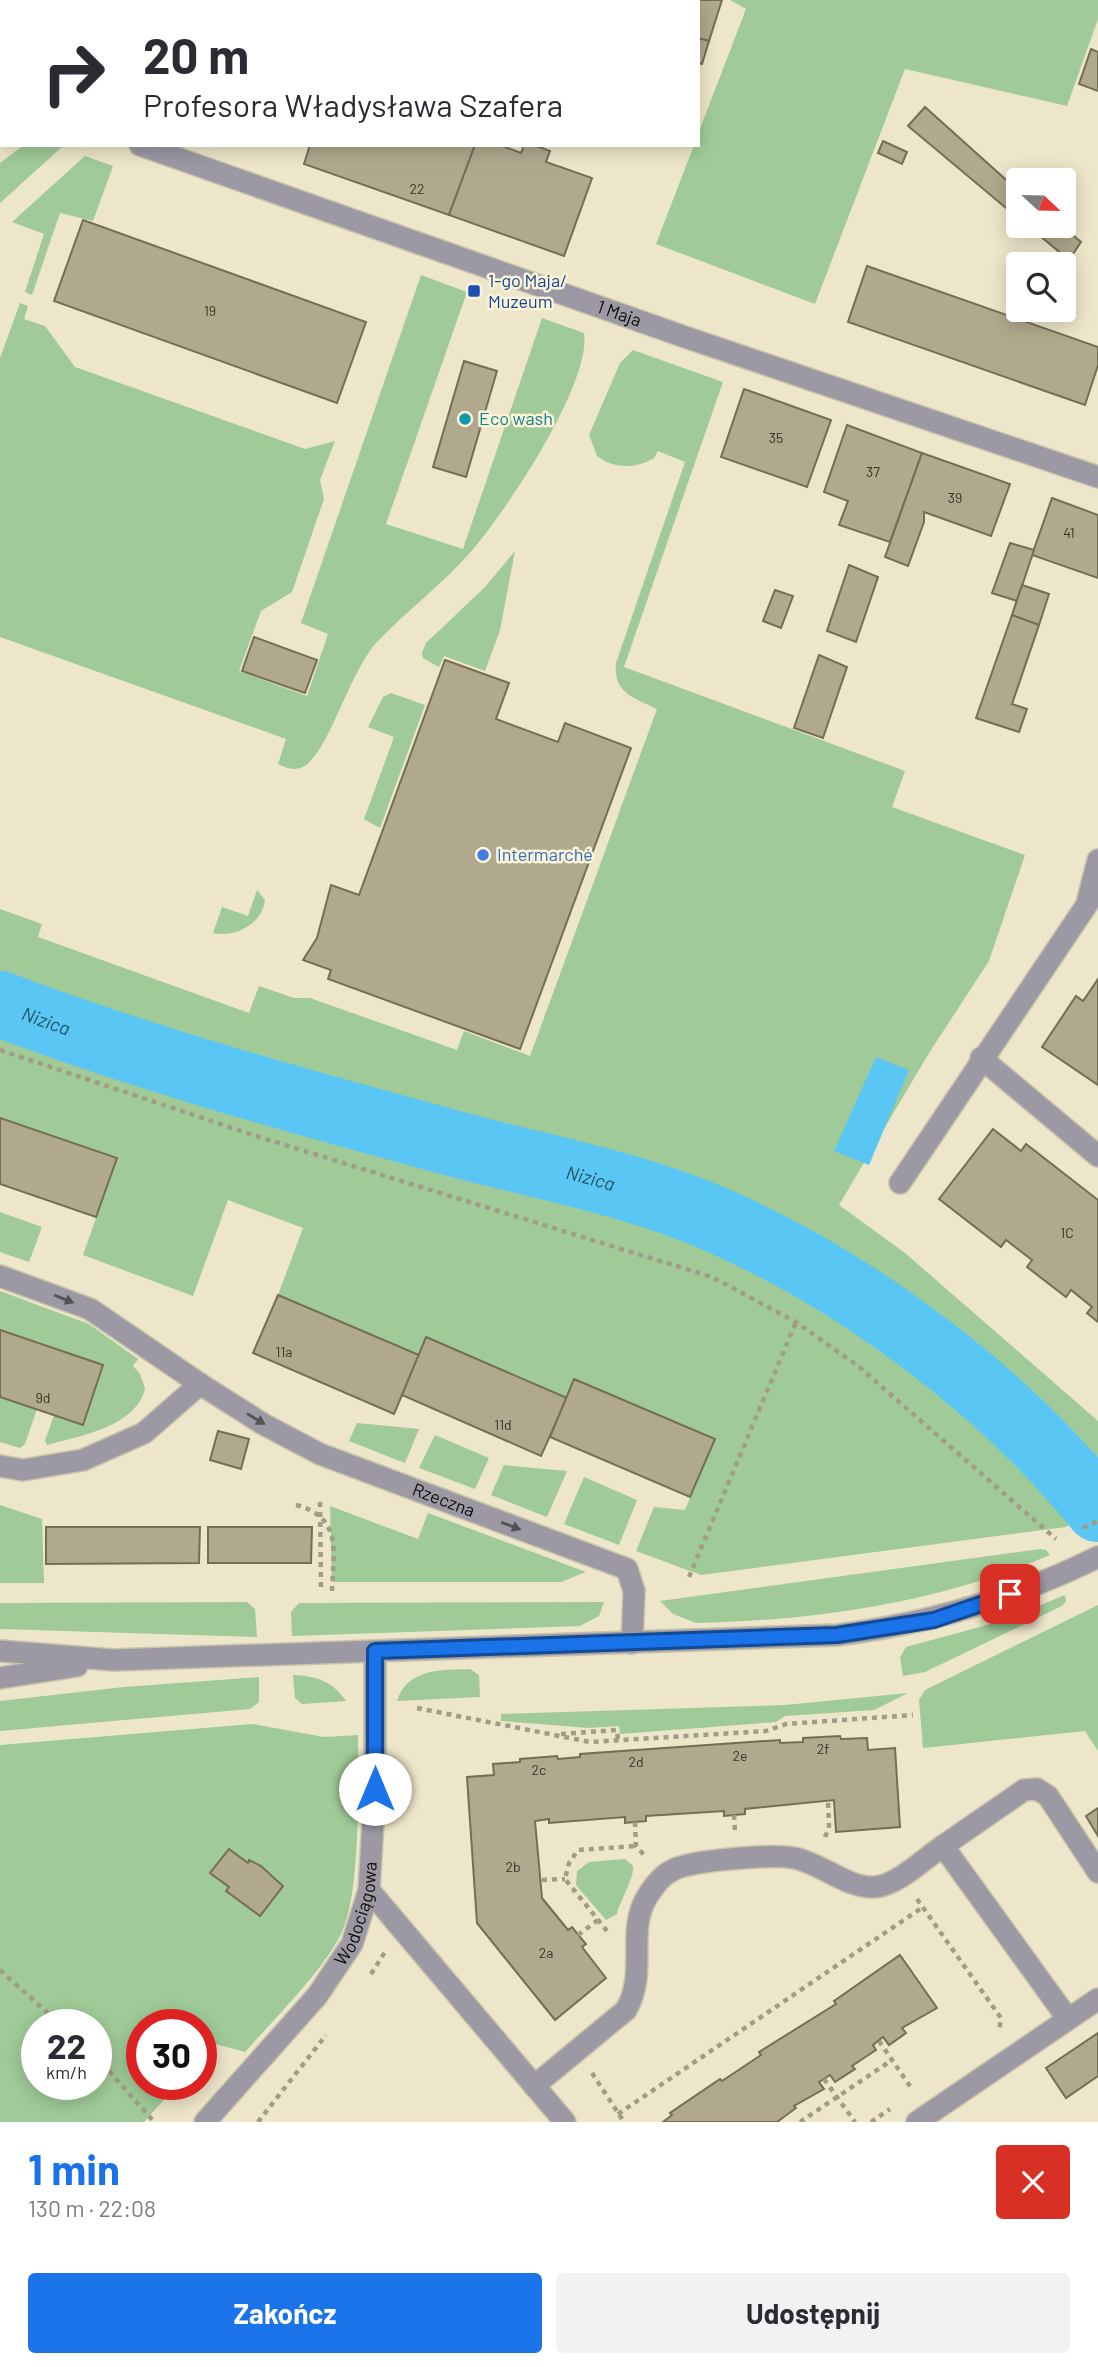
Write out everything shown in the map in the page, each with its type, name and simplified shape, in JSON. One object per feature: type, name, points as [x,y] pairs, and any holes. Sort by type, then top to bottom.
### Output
[{"type":"street","name":"1 Maja","points":[[152,147],[186,153],[1098,477]]},
{"type":"street","points":[[900,1183],[981,1058],[1092,896],[1098,860]]},
{"type":"street","points":[[981,1058],[1098,1156]]},
{"type":"street","name":"Rzeczna","points":[[0,1276],[90,1309],[263,1424],[320,1454],[626,1569],[634,1591],[632,1643]]},
{"type":"street","points":[[0,1466],[23,1470],[83,1460],[144,1433],[200,1384]]},
{"type":"street","points":[[0,1651],[114,1660],[837,1635],[934,1620],[992,1602],[1096,1558]]},
{"type":"street","name":"Wodociągowa","points":[[205,2122],[317,1996],[352,1944],[369,1890],[375,1789],[375,1651]]},
{"type":"street","points":[[0,1678],[114,1660]]},
{"type":"street","points":[[534,2086],[626,2010],[634,1996],[638,1980],[639,1919],[645,1899],[673,1869],[698,1863],[794,1858],[857,1884],[874,1887],[901,1875],[1024,1790],[1037,1789],[1048,1796],[1098,1872]]},
{"type":"street","points":[[943,1846],[1068,2019]]},
{"type":"street","points":[[369,1890],[565,2122]]},
{"type":"street","points":[[917,2122],[1098,1999]]},
{"type":"path","points":[[0,1050],[259,1138],[712,1277],[796,1322],[858,1366],[1056,1539]]},
{"type":"path","points":[[689,1577],[796,1322]]},
{"type":"path","points":[[320,1502],[321,1591]]},
{"type":"path","points":[[296,1506],[313,1510],[321,1517],[334,1538],[332,1591]]},
{"type":"path","points":[[417,1708],[590,1742],[776,1730],[786,1724],[913,1715]]},
{"type":"path","points":[[553,1735],[617,1730],[618,1740]]},
{"type":"path","points":[[824,1839],[829,1828],[828,1800]]},
{"type":"path","points":[[635,1822],[636,1846],[652,1865]]},
{"type":"path","points":[[565,1879],[569,1863],[578,1850],[636,1846]]},
{"type":"path","points":[[901,1875],[1001,2018],[998,2036]]},
{"type":"path","points":[[542,1880],[565,1879]]},
{"type":"path","points":[[565,1879],[614,1939]]},
{"type":"path","points":[[618,2114],[923,1908]]},
{"type":"path","points":[[578,1935],[598,1920]]},
{"type":"path","points":[[0,1970],[43,2009]]},
{"type":"path","points":[[879,2041],[914,2093],[925,2086]]},
{"type":"path","points":[[800,2122],[892,2060]]},
{"type":"path","points":[[112,2075],[153,2122]]},
{"type":"path","points":[[595,2077],[624,2122]]},
{"type":"path","points":[[824,2079],[855,2122]]},
{"type":"path","points":[[871,2122],[892,2108]]},
{"type":"green space","points":[[730,0],[1098,0],[1098,19],[1067,106],[905,69],[815,304],[656,244],[693,147],[700,147],[700,129],[746,9]]},
{"type":"green space","points":[[21,147],[62,147],[0,203],[0,163]]},
{"type":"green space","points":[[85,156],[113,166],[93,221],[60,213],[32,295],[25,292],[44,234],[12,222]]},
{"type":"green space","points":[[421,275],[467,292],[386,524],[463,549],[542,318],[584,333],[583,356],[560,415],[502,511],[468,555],[368,653],[313,759],[300,768],[284,767],[278,764],[286,739],[0,637],[0,358],[20,303],[28,306],[24,319],[45,326],[75,367],[305,449],[335,441],[320,480],[324,499],[292,592],[261,611],[239,671],[307,696],[328,634],[301,623]]},
{"type":"green space","points":[[633,350],[723,382],[624,667],[905,771],[892,807],[1025,855],[989,961],[929,1053],[839,1205],[905,1253],[1098,1421],[1098,1488],[1042,1424],[913,1317],[777,1222],[712,1195],[159,1049],[0,982],[0,909],[42,924],[38,937],[249,1013],[259,986],[294,998],[310,998],[457,1050],[464,1031],[530,1056],[657,709],[633,698],[622,688],[616,673],[616,663],[685,462],[658,451],[654,458],[633,466],[610,463],[597,456],[589,435],[620,363]]},
{"type":"green space","points":[[515,551],[500,630],[485,671],[444,656],[439,667],[423,658],[426,643],[485,587]]},
{"type":"green space","points":[[391,693],[425,705],[380,828],[364,819],[394,737],[368,727],[383,697]]},
{"type":"green space","points":[[257,890],[265,900],[263,909],[253,922],[239,931],[213,933],[222,907],[248,916]]},
{"type":"green space","points":[[0,1016],[116,1058],[234,1096],[473,1165],[652,1210],[728,1237],[765,1255],[818,1287],[948,1377],[1035,1454],[1087,1513],[1066,1527],[701,1575],[636,1551],[654,1507],[685,1510],[714,1439],[574,1379],[567,1398],[427,1337],[419,1355],[278,1295],[303,1228],[228,1200],[193,1296],[83,1255],[117,1158],[0,1118]]},
{"type":"green space","points":[[0,1212],[42,1227],[29,1262],[0,1252]]},
{"type":"green space","points":[[0,1291],[89,1324],[138,1359],[133,1366],[140,1374],[145,1389],[130,1413],[105,1428],[47,1445],[45,1441],[54,1415],[37,1409],[25,1444],[20,1448],[0,1442]]},
{"type":"green space","points":[[357,1423],[419,1429],[405,1463],[349,1441]]},
{"type":"green space","points":[[435,1435],[489,1458],[475,1489],[419,1468]]},
{"type":"green space","points":[[504,1465],[567,1471],[547,1517],[491,1495]]},
{"type":"green space","points":[[584,1477],[637,1500],[619,1545],[564,1524]]},
{"type":"green space","points":[[0,1505],[42,1519],[44,1583],[0,1583]]},
{"type":"green space","points":[[330,1506],[418,1539],[428,1513],[586,1572],[561,1582],[332,1582]]},
{"type":"green space","points":[[1046,1550],[1050,1555],[1007,1572],[920,1597],[832,1613],[696,1623],[673,1614],[660,1601]]},
{"type":"green space","points":[[1065,1595],[1066,1601],[1062,1606],[925,1672],[903,1676],[900,1657],[906,1647],[998,1622]]},
{"type":"green space","points":[[247,1602],[255,1609],[257,1637],[0,1629],[0,1603]]},
{"type":"green space","points":[[604,1602],[599,1616],[580,1626],[292,1636],[291,1612],[299,1603]]},
{"type":"green space","points":[[1098,1605],[1098,1751],[1085,1731],[923,1748],[919,1700],[925,1690]]},
{"type":"green space","points":[[470,1669],[479,1675],[480,1697],[397,1701],[402,1690],[417,1677],[437,1671]]},
{"type":"green space","points":[[293,1675],[323,1681],[346,1701],[302,1704],[295,1698]]},
{"type":"green space","points":[[259,1677],[259,1702],[250,1709],[0,1731],[0,1701],[124,1687]]},
{"type":"green space","points":[[908,1693],[874,1710],[785,1716],[776,1722],[620,1734],[619,1726],[589,1728],[501,1721],[501,1714],[785,1705]]},
{"type":"green space","points":[[252,1724],[324,1737],[358,1735],[355,1864],[348,1913],[334,1947],[284,2010],[245,2052],[217,2045],[217,2009],[126,2009],[126,2100],[164,2100],[144,2122],[0,2122],[0,1745]]},
{"type":"green space","points":[[625,1859],[633,1866],[632,1876],[617,1914],[606,1920],[576,1885],[577,1871],[589,1862]]},
{"type":"water","points":[[876,1057],[909,1070],[869,1165],[834,1151]]},
{"type":"building","points":[[700,0],[722,0],[709,41],[700,39]]},
{"type":"building","points":[[700,39],[709,41],[700,64]]},
{"type":"building","points":[[1091,49],[1098,52],[1098,91],[1079,84]]},
{"type":"building","points":[[925,107],[1006,180],[1006,208],[908,126]]},
{"type":"building","points":[[883,141],[907,152],[902,164],[878,153]]},
{"type":"building","points":[[309,147],[474,147],[449,215],[304,164]]},
{"type":"building","points":[[474,147],[505,147],[521,153],[523,147],[539,147],[550,151],[546,162],[592,178],[564,256],[449,215]]},
{"type":"building","points":[[83,220],[366,322],[337,403],[54,301]]},
{"type":"building","points":[[1042,238],[1076,238],[1081,242],[1074,252],[1059,252]]},
{"type":"building","points":[[867,266],[1006,315],[1006,322],[1027,322],[1098,347],[1098,365],[1085,405],[848,322]]},
{"type":"building","name":"Eco wash","points":[[464,361],[497,371],[466,477],[433,467]]},
{"type":"building","points":[[744,389],[831,420],[807,487],[721,457]]},
{"type":"building","points":[[847,425],[922,453],[890,542],[839,525],[848,501],[824,492]]},
{"type":"building","points":[[922,453],[1010,484],[991,536],[924,512],[924,522],[908,566],[885,557]]},
{"type":"building","points":[[1052,498],[1098,515],[1098,578],[1032,555]]},
{"type":"building","points":[[1010,543],[1034,550],[1017,601],[992,593]]},
{"type":"building","points":[[849,565],[878,577],[856,642],[827,631]]},
{"type":"building","points":[[1022,585],[1049,594],[1039,625],[1012,615]]},
{"type":"building","points":[[775,590],[793,596],[781,628],[763,621]]},
{"type":"building","points":[[1012,615],[1039,625],[1012,704],[1027,709],[1019,732],[976,718]]},
{"type":"building","points":[[254,637],[317,660],[305,693],[242,671]]},
{"type":"building","points":[[819,655],[847,667],[823,738],[794,728]]},
{"type":"building","name":"Intermarché","points":[[445,660],[509,683],[496,719],[558,742],[565,723],[631,748],[520,1049],[328,979],[331,970],[303,960],[317,938],[331,885],[359,895]]},
{"type":"building","points":[[1098,979],[1098,1085],[1042,1047],[1076,996],[1083,1001]]},
{"type":"building","points":[[0,1118],[117,1158],[96,1217],[0,1184]]},
{"type":"building","points":[[993,1129],[1021,1151],[1026,1144],[1098,1200],[1098,1322],[1087,1313],[1092,1307],[1071,1290],[1066,1297],[1027,1267],[1032,1260],[1006,1240],[1001,1247],[939,1199]]},
{"type":"building","points":[[278,1295],[419,1355],[394,1414],[253,1353]]},
{"type":"building","points":[[0,1330],[103,1365],[83,1425],[0,1397]]},
{"type":"building","points":[[426,1337],[567,1398],[541,1456],[402,1395]]},
{"type":"building","points":[[574,1379],[715,1439],[690,1497],[550,1437]]},
{"type":"building","points":[[218,1431],[249,1439],[241,1469],[210,1460]]},
{"type":"building","points":[[46,1527],[200,1527],[199,1563],[46,1564]]},
{"type":"building","points":[[208,1527],[312,1527],[311,1563],[208,1563]]},
{"type":"building","points":[[840,1736],[841,1739],[867,1738],[868,1750],[895,1748],[900,1827],[836,1832],[834,1800],[745,1809],[745,1814],[724,1816],[724,1811],[646,1816],[646,1821],[625,1823],[625,1817],[549,1823],[549,1819],[535,1821],[542,1898],[568,1930],[572,1927],[586,1944],[582,1947],[606,1978],[555,2020],[477,1923],[467,1777],[494,1775],[493,1764],[520,1762],[520,1759],[557,1756],[558,1759],[580,1757],[580,1754],[780,1740],[780,1743],[803,1742],[803,1738]]},
{"type":"building","points":[[1098,1808],[1098,1836],[1086,1816]]},
{"type":"building","points":[[229,1849],[248,1863],[249,1860],[261,1866],[283,1886],[260,1916],[226,1891],[229,1887],[210,1873]]},
{"type":"building","points":[[900,1955],[937,2008],[902,2028],[906,2033],[889,2045],[883,2037],[873,2045],[876,2050],[852,2066],[855,2069],[835,2082],[830,2075],[819,2082],[824,2089],[794,2106],[796,2108],[777,2122],[663,2122],[672,2115],[670,2113],[761,2055],[759,2052],[836,2004],[834,2001]]},
{"type":"building","points":[[1098,2033],[1098,2076],[1066,2098],[1046,2068]]},
{"type":"waterway","name":"Nizica","points":[[0,1004],[115,1045],[232,1081],[467,1147],[625,1187],[717,1220],[822,1274],[924,1343],[1018,1422],[1098,1509]]},
{"type":"place","name":"1-go Maja/ Muzeum","points":[[474,291]]},
{"type":"place","name":"Eco wash","points":[[465,419]]},
{"type":"place","name":"Intermarché","points":[[483,855]]},
{"type":"route","points":[[375,1789],[375,1651],[696,1642],[837,1635],[934,1620],[1010,1594]]}]
